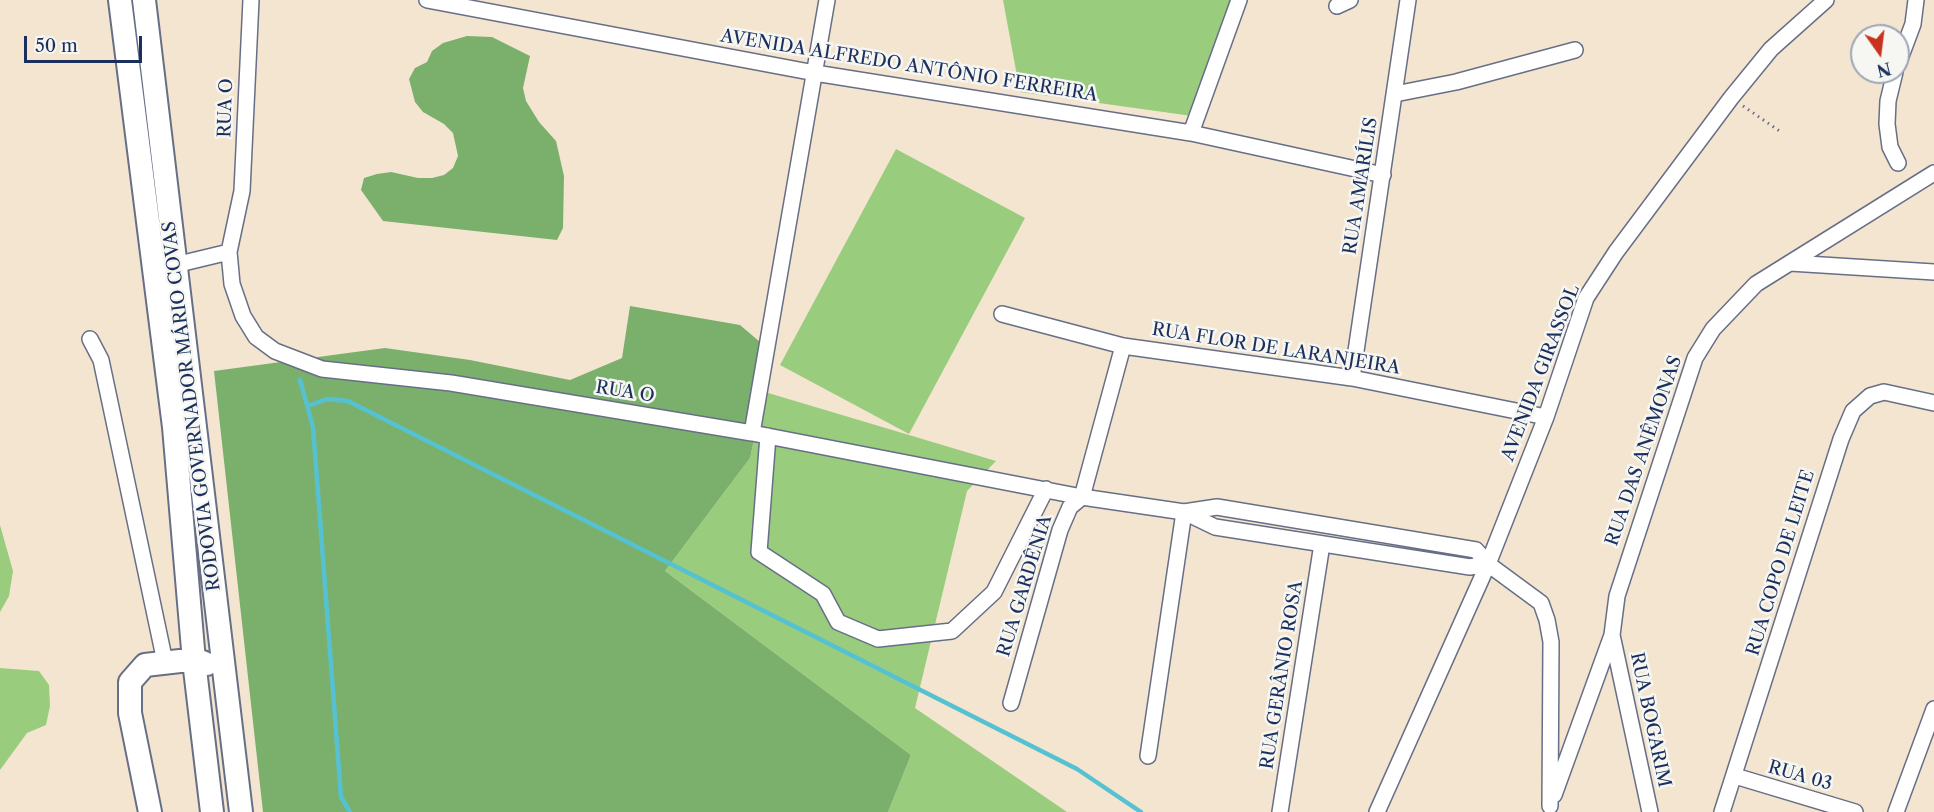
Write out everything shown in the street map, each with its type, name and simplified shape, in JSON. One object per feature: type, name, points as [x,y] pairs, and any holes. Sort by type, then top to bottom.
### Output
[{"type":"highway","name":"RODOVIA GOVERNADOR MÁRIO COVAS","points":[[120,0],[174,427],[194,661],[212,812]]},
{"type":"highway","name":"RODOVIA GOVERNADOR MÁRIO COVAS","points":[[144,0],[241,812]]},
{"type":"highway","points":[[150,812],[130,713],[130,681],[145,665],[194,661],[206,662],[214,672],[229,812]]},
{"type":"street","name":"RUA O","points":[[251,0],[242,191],[229,252],[232,284],[243,316],[256,337],[275,351],[297,362],[322,369],[451,383],[752,433],[1082,497],[1184,512]]},
{"type":"street","name":"AVENIDA ALFREDO ANTÔNIO FERREIRA","points":[[427,0],[816,73],[1191,133],[1383,175]]},
{"type":"street","points":[[752,433],[827,0]]},
{"type":"street","points":[[1191,133],[1239,0]]},
{"type":"street","name":"RUA AMARÍLIS","points":[[1352,378],[1408,0]]},
{"type":"street","name":"AVENIDA GIRASSOL","points":[[1377,812],[1488,564],[1546,417],[1586,298],[1616,252],[1731,98],[1771,49],[1826,0]]},
{"type":"street","points":[[1910,32],[1916,0]]},
{"type":"street","points":[[1395,94],[1456,82],[1575,51]]},
{"type":"street","points":[[1892,84],[1887,124],[1890,147],[1898,163]]},
{"type":"street","name":"RUA DAS ANÊMONAS","points":[[1548,809],[1612,635],[1617,596],[1695,358],[1713,329],[1756,285],[1934,172]]},
{"type":"street","points":[[175,265],[229,252]]},
{"type":"street","points":[[1790,263],[1934,272]]},
{"type":"street","name":"RUA FLOR DE LARANJEIRA","points":[[1002,314],[1124,346],[1352,378],[1546,417]]},
{"type":"street","points":[[90,339],[103,370],[165,662]]},
{"type":"street","name":"RUA GARDÊNIA","points":[[1011,703],[1060,530],[1070,507],[1082,497],[1124,346]]},
{"type":"street","name":"RUA COPO DE LEITE","points":[[1722,812],[1841,439],[1853,411],[1870,396],[1884,392],[1934,404]]},
{"type":"street","points":[[768,436],[759,552],[823,594],[838,622],[878,639],[952,631],[994,591],[1046,489]]},
{"type":"street","points":[[1184,512],[1217,507],[1476,550],[1488,564],[1541,603],[1548,620],[1551,642],[1548,809]]},
{"type":"street","points":[[1184,512],[1215,527],[1470,567],[1488,564]]},
{"type":"street","points":[[1148,756],[1184,512]]},
{"type":"street","name":"RUA GERÂNIO ROSA","points":[[1280,812],[1322,544]]},
{"type":"street","name":"RUA BOGARIM","points":[[1612,635],[1650,812]]},
{"type":"street","points":[[1896,812],[1934,709]]},
{"type":"street","name":"RUA 03","points":[[1735,777],[1855,812]]},
{"type":"path","points":[[1731,98],[1781,132]]},
{"type":"green space","points":[[1003,0],[1232,0],[1192,116],[1020,92]]},
{"type":"green space","points":[[467,36],[492,37],[530,56],[523,88],[526,101],[539,122],[556,141],[564,176],[563,228],[557,240],[383,221],[361,190],[364,178],[377,174],[391,172],[418,178],[432,178],[444,175],[453,168],[458,156],[453,133],[444,124],[423,112],[415,102],[409,79],[415,68],[427,62],[432,51],[443,43]]},
{"type":"green space","points":[[896,149],[1025,218],[909,434],[780,365]]},
{"type":"green space","points":[[630,306],[740,325],[773,353],[750,458],[665,571],[911,755],[888,812],[263,812],[214,371],[385,348],[470,360],[570,380],[622,358]]},
{"type":"green space","points":[[765,392],[996,461],[967,491],[915,708],[1067,812],[888,812],[911,755],[665,571],[750,458]]},
{"type":"green space","points":[[0,525],[13,571],[9,596],[0,612]]},
{"type":"green space","points":[[0,668],[39,671],[49,685],[50,706],[46,725],[27,733],[0,770]]},
{"type":"waterway","points":[[300,380],[313,427],[341,797],[350,812]]},
{"type":"waterway","points":[[308,406],[327,399],[348,401],[1077,769],[1141,812]]}]
